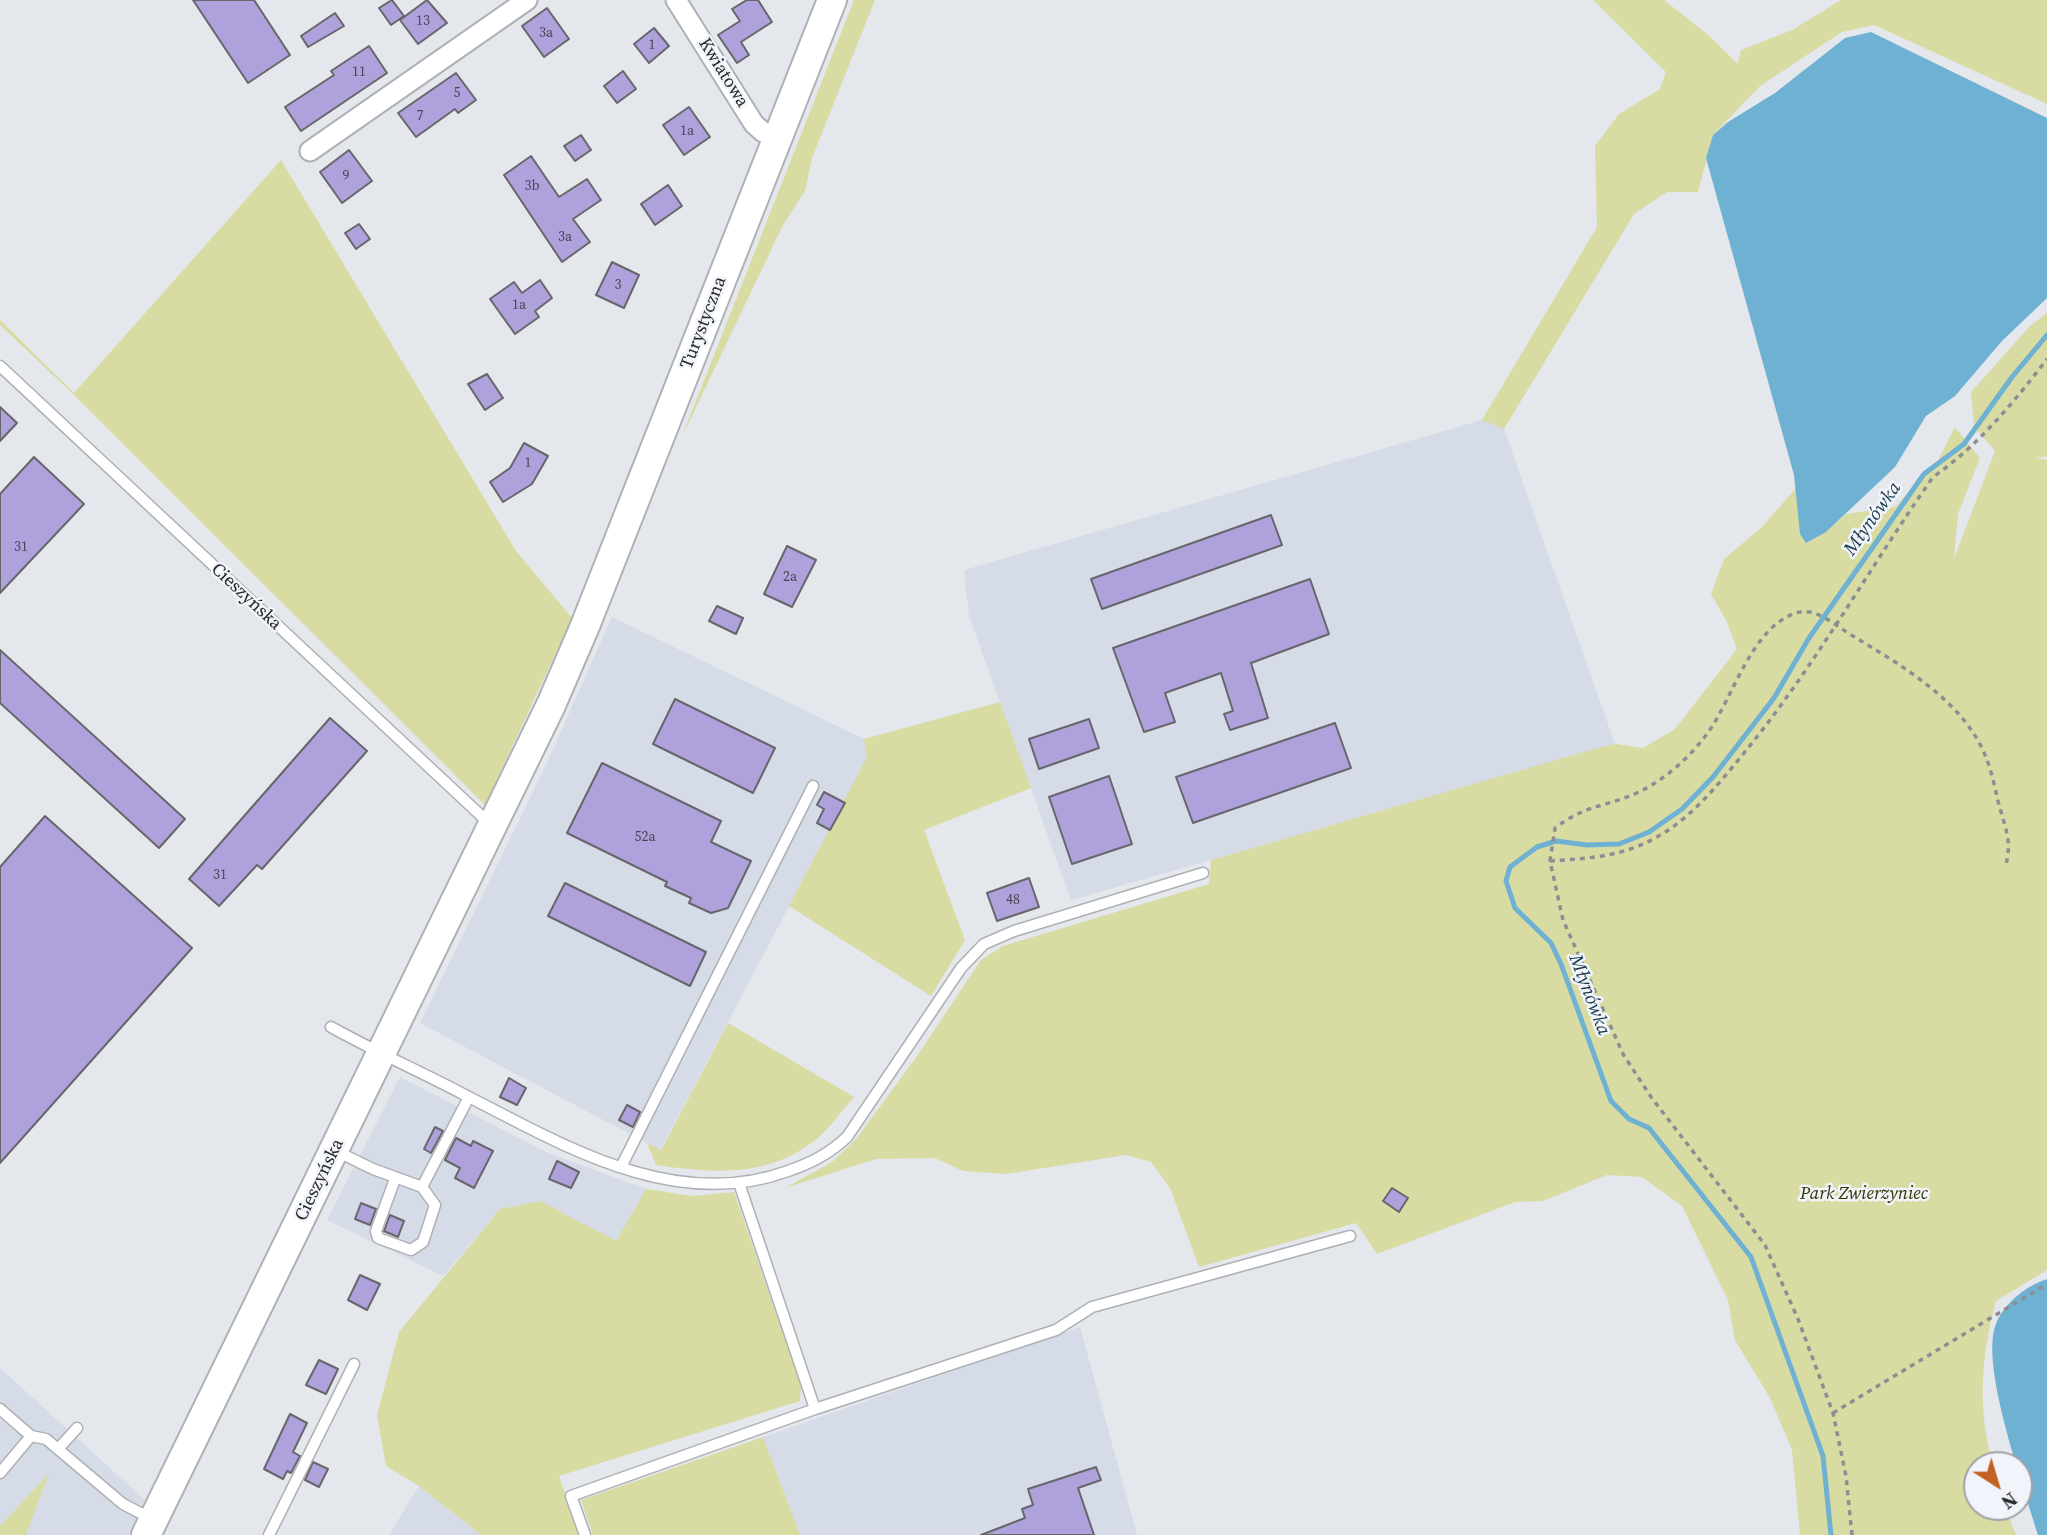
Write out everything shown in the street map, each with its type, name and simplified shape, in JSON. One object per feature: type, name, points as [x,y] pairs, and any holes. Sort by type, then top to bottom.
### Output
[{"type":"main road","name":"Turystyczna","points":[[577,645],[832,0]]},
{"type":"main road","name":"Cieszyńska","points":[[150,1527],[494,826],[577,645]]},
{"type":"street","points":[[310,151],[527,0]]},
{"type":"street","name":"Kwiatowa","points":[[676,0],[757,128],[776,138]]},
{"type":"lane","name":"Cieszyńska","points":[[0,366],[494,826]]},
{"type":"lane","points":[[621,1167],[813,786]]},
{"type":"lane","points":[[331,1027],[562,1146],[621,1167],[689,1183],[770,1178],[824,1156],[847,1137],[961,968],[984,944],[1014,931],[1203,873]]},
{"type":"lane","points":[[422,1187],[469,1097]]},
{"type":"lane","points":[[335,1150],[395,1179],[422,1187],[435,1205],[423,1242],[411,1250],[377,1238],[376,1231],[395,1179]]},
{"type":"lane","points":[[738,1182],[815,1409]]},
{"type":"lane","points":[[585,1535],[571,1496],[815,1409],[1056,1330],[1092,1307],[1350,1236]]},
{"type":"lane","points":[[268,1535],[354,1364]]},
{"type":"lane","points":[[0,1409],[31,1436],[46,1439],[150,1527]]},
{"type":"lane","points":[[58,1449],[77,1428]]},
{"type":"lane","points":[[0,1473],[31,1436]]},
{"type":"path","points":[[1550,861],[1589,858],[1642,845],[1683,821],[1724,778],[1783,705],[1837,627],[1933,477],[1958,460],[2021,393],[2047,359]]},
{"type":"path","points":[[1852,1535],[1846,1476],[1833,1413],[1798,1318],[1765,1245],[1651,1097],[1623,1054],[1563,920],[1550,861],[1555,828],[1577,812],[1630,796],[1676,768],[1710,730],[1746,663],[1774,627],[1796,613],[1815,612],[1885,656],[1944,699],[1968,727],[1987,758],[2011,848],[2005,868]]},
{"type":"path","points":[[1833,1413],[2047,1284]]},
{"type":"shaded area","points":[[1482,420],[1504,429],[1615,744],[1071,900],[969,616],[964,570]]},
{"type":"shaded area","points":[[612,617],[864,739],[868,757],[660,1150],[420,1023],[546,765]]},
{"type":"shaded area","points":[[400,1077],[546,1152],[646,1189],[617,1241],[500,1209],[443,1276],[327,1220]]},
{"type":"shaded area","points":[[1080,1327],[1137,1535],[800,1535],[763,1437]]},
{"type":"shaded area","points":[[0,1368],[145,1500],[128,1535],[26,1535],[48,1474],[0,1526]]},
{"type":"shaded area","points":[[419,1486],[481,1535],[389,1535]]},
{"type":"green space","points":[[854,0],[875,0],[812,158],[805,191],[783,225],[681,439]]},
{"type":"green space","points":[[1593,0],[1664,0],[1707,34],[1738,64],[1741,50],[1792,30],[1841,0],[2047,0],[2047,104],[1874,25],[1842,32],[1760,86],[1713,135],[1698,192],[1667,192],[1634,214],[1504,429],[1482,420],[1597,227],[1595,146],[1619,114],[1660,89],[1666,72]]},
{"type":"green space","points":[[281,160],[516,551],[572,618],[485,805],[73,394],[0,325],[0,320],[74,393]]},
{"type":"green space","name":"Park Zwierzyniec","points":[[2047,313],[2047,457],[2034,457],[2047,460],[2047,1270],[1996,1301],[1987,1343],[1983,1383],[1990,1451],[1963,1451],[1963,1521],[2010,1521],[2016,1535],[1800,1535],[1792,1450],[1770,1398],[1735,1340],[1728,1300],[1682,1206],[1642,1177],[1607,1175],[1543,1201],[1515,1202],[1377,1254],[1356,1223],[1199,1267],[1170,1188],[1151,1162],[1126,1155],[1006,1174],[963,1171],[935,1158],[876,1159],[785,1188],[832,1162],[856,1139],[915,1059],[981,960],[1003,946],[1209,884],[1211,860],[1594,749],[1615,744],[1643,748],[1675,729],[1737,649],[1726,620],[1711,594],[1724,559],[1762,527],[1797,487],[1800,534],[1826,532],[1846,514],[1895,507],[1938,460],[1955,427],[1980,458],[1958,514],[1954,559],[1995,451],[1974,427],[1971,392],[2031,325]]},
{"type":"green space","points":[[1000,702],[1031,788],[924,830],[965,940],[931,996],[789,906],[867,757],[864,739]]},
{"type":"green space","points":[[728,1023],[854,1097],[819,1137],[796,1153],[777,1161],[758,1167],[718,1171],[656,1165],[647,1143],[661,1150]]},
{"type":"green space","points":[[646,1189],[692,1196],[734,1192],[801,1386],[800,1401],[559,1476],[579,1535],[481,1535],[419,1486],[386,1466],[377,1415],[399,1332],[500,1209],[540,1201],[616,1241]]},
{"type":"green space","points":[[763,1437],[800,1535],[593,1535],[581,1500]]},
{"type":"green space","points":[[49,1473],[26,1535],[0,1535],[0,1526]]},
{"type":"water","points":[[1871,32],[2047,118],[2047,298],[2002,341],[1955,396],[1926,416],[1895,467],[1826,532],[1806,543],[1800,534],[1794,475],[1706,158],[1713,135],[1728,122],[1775,93],[1845,38]]},
{"type":"water","points":[[2047,1279],[2047,1535],[2038,1535],[2033,1518],[2033,1451],[2013,1451],[2006,1428],[1998,1397],[1992,1343],[1996,1324],[2004,1309],[2031,1286]]},
{"type":"building","points":[[193,0],[254,0],[290,55],[248,83]]},
{"type":"building","points":[[392,0],[404,16],[391,25],[379,8]]},
{"type":"building","points":[[427,0],[447,23],[418,44],[400,20]]},
{"type":"building","points":[[747,0],[758,0],[772,22],[741,42],[749,55],[737,63],[718,35],[740,21],[732,9]]},
{"type":"building","points":[[547,8],[569,39],[544,57],[522,26]]},
{"type":"building","points":[[335,13],[344,26],[308,47],[301,36]]},
{"type":"building","points":[[654,28],[669,46],[649,63],[634,44]]},
{"type":"building","points":[[369,46],[387,73],[301,131],[285,107],[334,75],[331,71]]},
{"type":"building","points":[[623,71],[636,89],[617,103],[604,86]]},
{"type":"building","points":[[456,73],[476,100],[458,113],[455,109],[416,137],[398,113]]},
{"type":"building","points":[[689,107],[710,137],[684,155],[663,125]]},
{"type":"building","points":[[581,135],[591,150],[575,161],[564,146]]},
{"type":"building","points":[[349,150],[372,181],[342,203],[320,172]]},
{"type":"building","points":[[531,156],[559,197],[587,179],[601,200],[573,219],[590,242],[562,262],[504,175]]},
{"type":"building","points":[[668,185],[682,206],[655,225],[641,204]]},
{"type":"building","points":[[359,224],[370,239],[356,249],[345,233]]},
{"type":"building","points":[[612,262],[639,275],[624,308],[596,295]]},
{"type":"building","points":[[540,280],[552,298],[535,311],[539,317],[515,334],[490,299],[514,282],[522,293]]},
{"type":"building","points":[[487,374],[503,398],[485,410],[468,384]]},
{"type":"building","points":[[0,407],[17,423],[0,441]]},
{"type":"building","points":[[524,443],[548,456],[532,484],[503,502],[490,482],[510,468]]},
{"type":"building","points":[[34,457],[84,504],[0,593],[0,494]]},
{"type":"building","points":[[1271,515],[1282,545],[1102,609],[1091,579]]},
{"type":"building","points":[[787,546],[816,560],[792,607],[764,594]]},
{"type":"building","points":[[1310,579],[1329,634],[1251,663],[1268,718],[1230,730],[1224,714],[1233,711],[1221,673],[1165,693],[1175,722],[1144,732],[1113,648]]},
{"type":"building","points":[[717,606],[743,618],[736,634],[709,621]]},
{"type":"building","points":[[0,650],[185,819],[159,848],[0,703]]},
{"type":"building","points":[[675,699],[775,748],[753,793],[653,744]]},
{"type":"building","points":[[330,718],[367,751],[262,869],[257,865],[219,906],[189,879]]},
{"type":"building","points":[[1089,719],[1099,748],[1039,769],[1029,739]]},
{"type":"building","points":[[1335,723],[1351,768],[1193,823],[1176,777]]},
{"type":"building","points":[[602,763],[721,821],[711,842],[751,861],[728,908],[711,913],[689,903],[691,898],[665,886],[667,882],[567,833]]},
{"type":"building","points":[[1109,776],[1132,844],[1072,864],[1049,797]]},
{"type":"building","points":[[824,792],[845,803],[830,830],[817,823],[824,809],[817,805]]},
{"type":"building","points":[[45,816],[192,948],[0,1163],[0,867]]},
{"type":"building","points":[[1029,878],[1039,907],[997,921],[987,893]]},
{"type":"building","points":[[565,883],[706,952],[690,986],[548,916]]},
{"type":"building","points":[[509,1078],[526,1088],[517,1105],[500,1097]]},
{"type":"building","points":[[627,1105],[640,1112],[633,1127],[619,1120]]},
{"type":"building","points":[[435,1127],[443,1131],[431,1153],[424,1149]]},
{"type":"building","points":[[456,1138],[471,1146],[473,1141],[493,1151],[474,1188],[455,1178],[460,1168],[445,1160]]},
{"type":"building","points":[[557,1161],[579,1172],[571,1188],[549,1179]]},
{"type":"building","points":[[1392,1188],[1408,1198],[1399,1212],[1383,1201]]},
{"type":"building","points":[[361,1203],[376,1209],[370,1225],[355,1219]]},
{"type":"building","points":[[390,1215],[404,1221],[398,1237],[384,1231]]},
{"type":"building","points":[[360,1275],[380,1284],[367,1310],[348,1300]]},
{"type":"building","points":[[319,1360],[338,1369],[326,1394],[306,1385]]},
{"type":"building","points":[[290,1414],[307,1423],[293,1452],[300,1456],[291,1473],[287,1471],[283,1479],[264,1469]]},
{"type":"building","points":[[313,1462],[328,1469],[319,1487],[305,1480]]},
{"type":"building","points":[[1096,1467],[1101,1480],[1078,1488],[1094,1535],[981,1535],[1025,1518],[1022,1509],[1033,1505],[1028,1489]]},
{"type":"waterway","name":"Młynówka","points":[[1831,1535],[1823,1456],[1751,1257],[1649,1128],[1629,1119],[1611,1101],[1551,943],[1515,908],[1506,881],[1510,867],[1537,847],[1556,841],[1587,845],[1619,844],[1649,832],[1682,809],[1713,777],[1774,698],[1809,638],[1924,474],[1964,444],[2012,377],[2047,335]]}]
